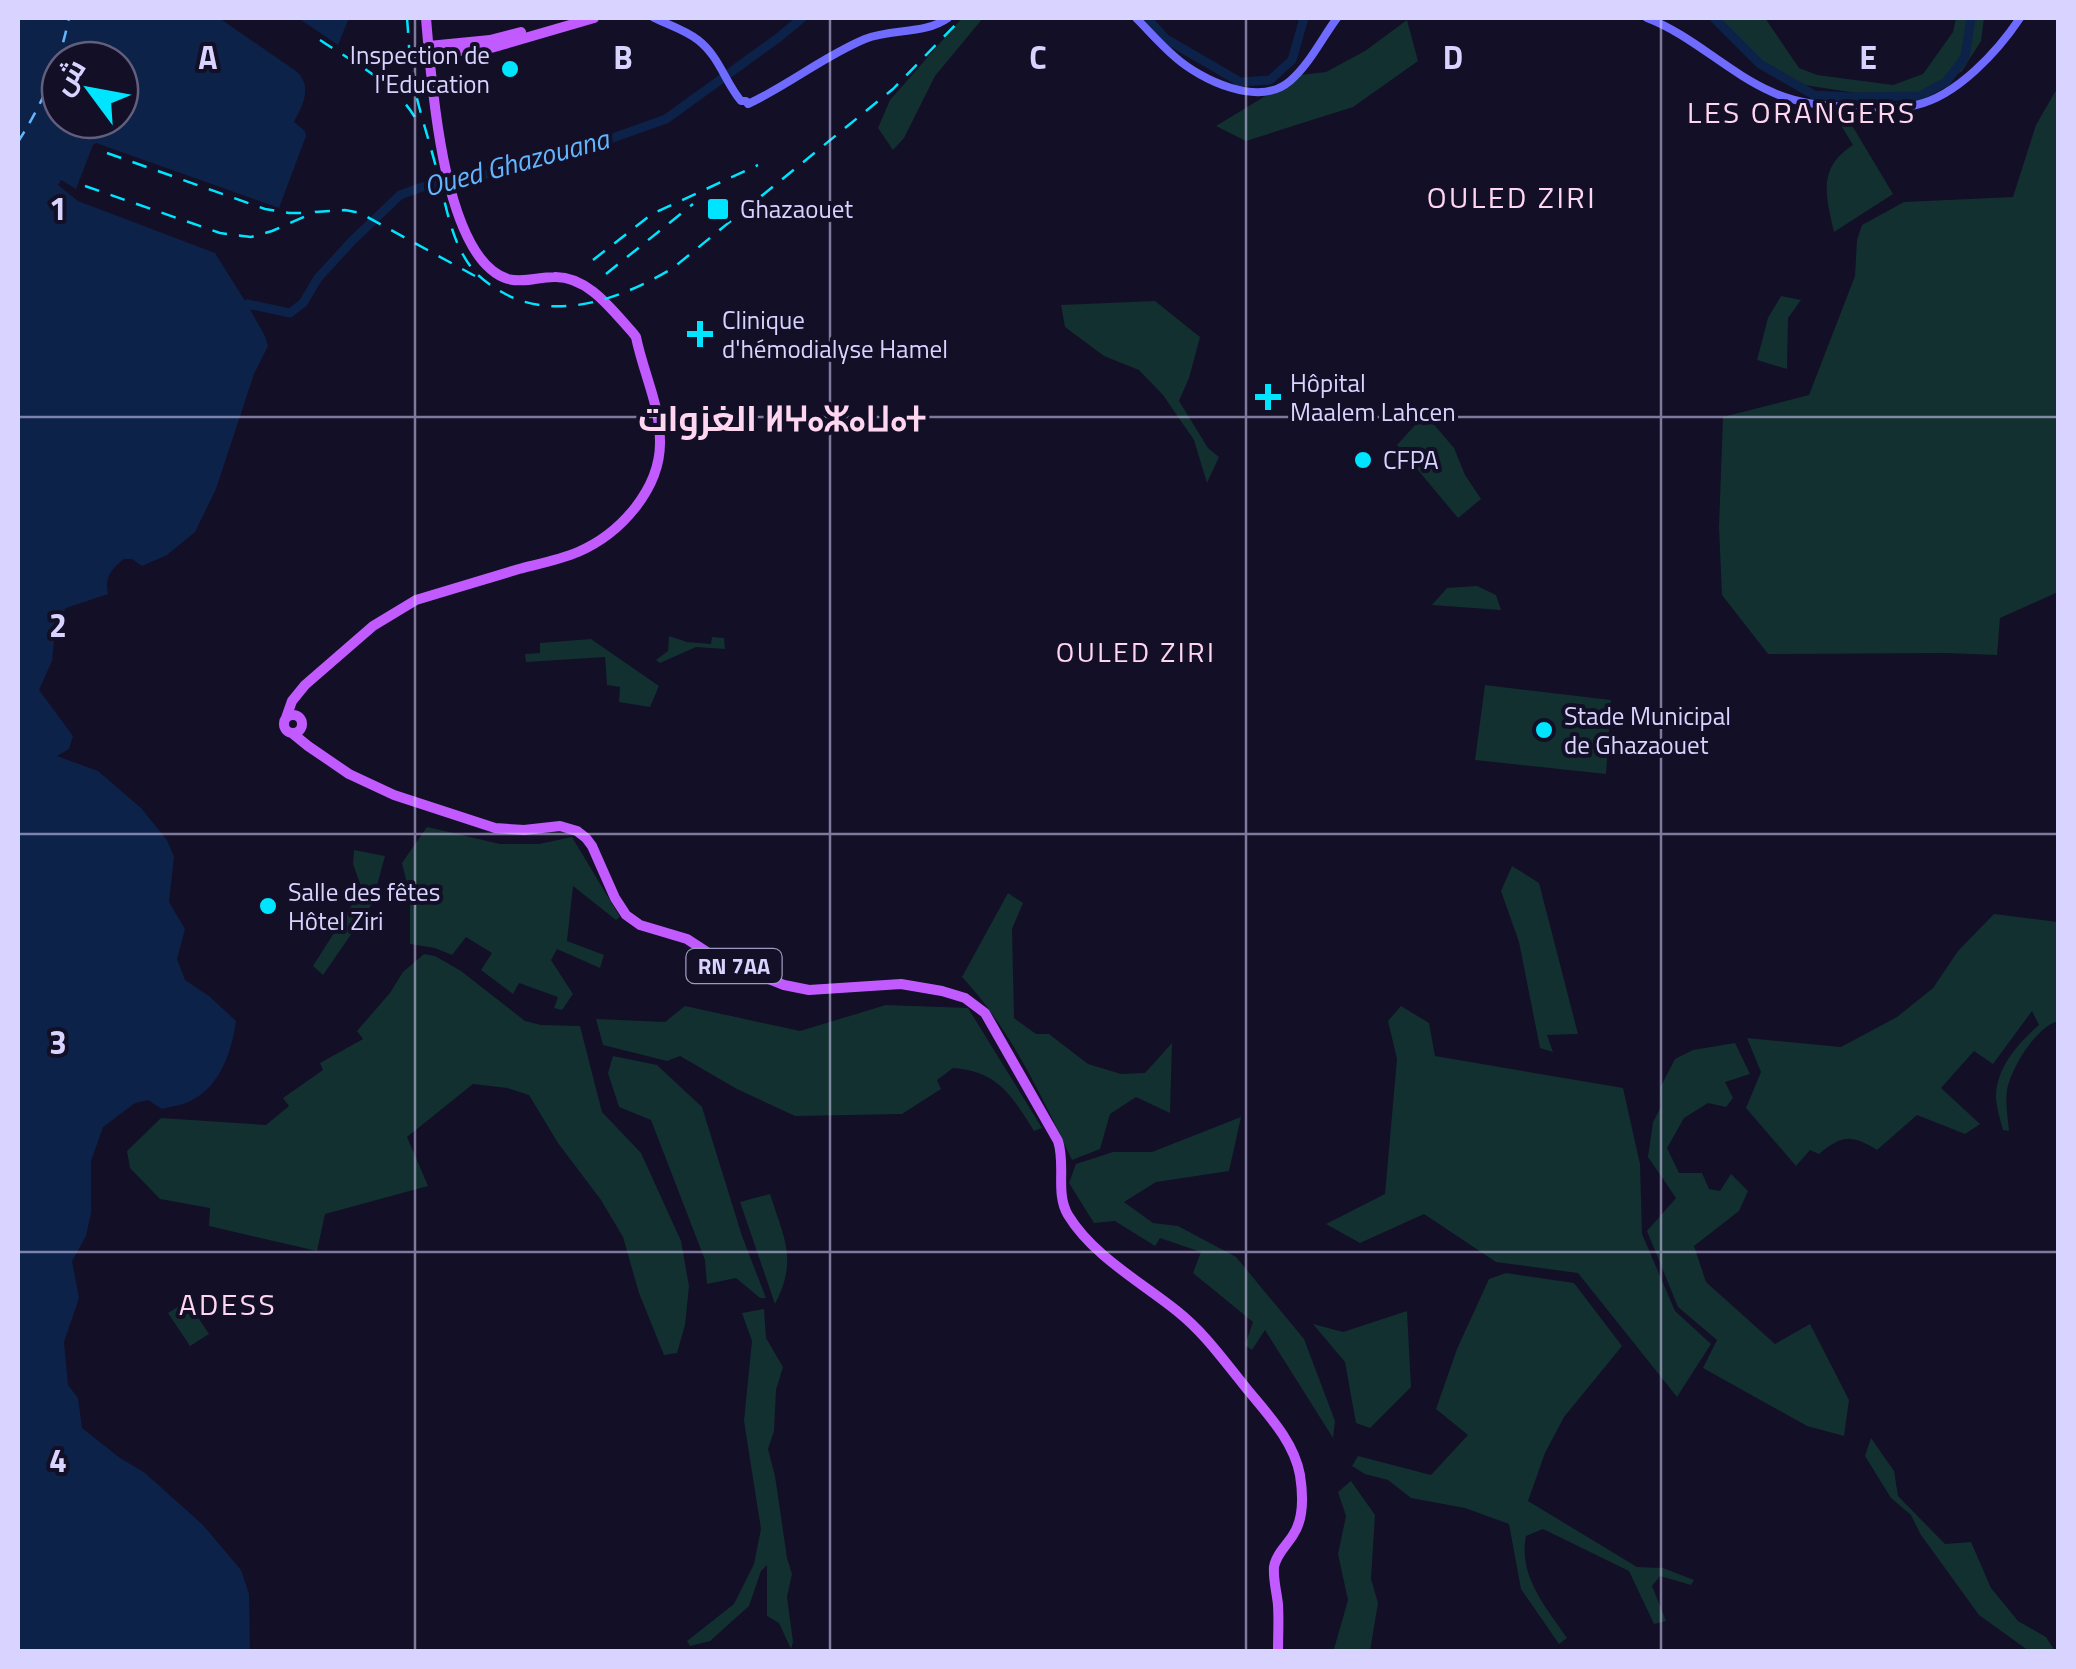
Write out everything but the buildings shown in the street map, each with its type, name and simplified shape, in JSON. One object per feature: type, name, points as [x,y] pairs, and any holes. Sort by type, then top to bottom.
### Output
[{"type":"main road","points":[[428,18],[431,50]]},
{"type":"main road","points":[[431,50],[490,40],[570,18]]},
{"type":"main road","points":[[431,50],[491,48],[594,18]]},
{"type":"main road","points":[[654,18],[696,39],[722,68],[734,93],[748,104],[862,40],[935,26],[948,18]]},
{"type":"main road","points":[[1136,18],[1183,64],[1207,79],[1250,92],[1271,90],[1290,81],[1337,18]]},
{"type":"main road","points":[[1646,18],[1674,30],[1773,93],[1825,106],[1873,107],[1913,106],[1942,94],[1998,48],[2020,18]]},
{"type":"main road","name":"RN 7AA","points":[[431,50],[442,156],[473,247],[494,272],[516,280],[566,278],[592,292],[636,337],[660,438],[658,466],[636,507],[616,527],[580,551],[416,600],[373,626],[292,701],[294,724],[308,746],[372,787],[509,830],[560,826],[577,831],[592,846],[614,898],[626,915],[640,925],[688,939],[736,966],[784,985],[810,990],[909,984],[960,996],[982,1009],[1058,1140],[1063,1161],[1061,1197],[1073,1222],[1108,1258],[1214,1345],[1286,1441],[1300,1474],[1302,1512],[1274,1567],[1278,1652]]},
{"type":"green space","points":[[962,18],[983,18],[935,76],[904,138],[893,150],[878,128],[890,100]]},
{"type":"green space","points":[[1716,18],[1765,18],[1799,68],[1817,75],[1893,85],[1923,74],[1953,32],[1956,18],[1984,18],[1981,41],[1962,71],[1927,94],[1882,97],[1785,82],[1733,39]]},
{"type":"green space","points":[[1407,20],[1418,61],[1353,107],[1246,141],[1216,126],[1300,75],[1326,72],[1365,51]]},
{"type":"green space","points":[[2058,90],[2058,592],[2000,618],[1997,655],[1768,654],[1722,595],[1719,527],[1723,417],[1809,395],[1855,276],[1862,225],[1904,202],[2013,197],[2036,125]]},
{"type":"green space","points":[[1847,117],[1893,194],[1834,232],[1827,184],[1834,163],[1853,145],[1839,122]]},
{"type":"green space","points":[[1781,296],[1801,300],[1788,318],[1787,369],[1757,360],[1768,318]]},
{"type":"green space","points":[[1155,301],[1200,337],[1179,401],[1208,448],[1219,457],[1207,483],[1194,440],[1163,395],[1139,370],[1104,356],[1065,327],[1061,305]]},
{"type":"green space","points":[[1425,414],[1454,448],[1481,499],[1458,518],[1397,445]]},
{"type":"green space","points":[[1477,586],[1496,595],[1501,610],[1432,605],[1447,588]]},
{"type":"green space","points":[[669,636],[711,644],[712,637],[724,638],[725,649],[696,647],[660,663],[656,660],[668,651]]},
{"type":"green space","points":[[591,639],[659,686],[650,707],[619,702],[620,687],[607,685],[605,657],[526,662],[525,654],[540,653],[540,643]]},
{"type":"green space","name":"Stade Municipal de Ghazaouet","points":[[1485,685],[1611,700],[1606,774],[1475,760]]},
{"type":"green space","points":[[427,827],[500,844],[539,844],[572,837],[620,917],[616,920],[573,886],[567,941],[604,955],[600,968],[557,949],[551,960],[573,994],[562,1010],[554,1008],[558,997],[519,983],[513,994],[481,970],[492,953],[466,937],[452,955],[410,944],[410,896],[402,863]]},
{"type":"green space","points":[[354,850],[385,856],[372,904],[323,975],[313,966],[362,889],[353,864]]},
{"type":"green space","points":[[1512,866],[1539,883],[1578,1034],[1547,1035],[1553,1052],[1540,1048],[1519,942],[1501,891]]},
{"type":"green space","points":[[1008,893],[1023,903],[1012,929],[1014,1018],[1036,1034],[1049,1034],[1088,1064],[1121,1074],[1145,1073],[1172,1043],[1170,1113],[1136,1097],[1110,1114],[1100,1149],[1072,1160],[1010,1041],[962,977]]},
{"type":"green space","points":[[1994,914],[2058,922],[2058,1021],[2033,1040],[2009,1081],[2009,1131],[2003,1130],[1996,1103],[1999,1077],[2009,1058],[2039,1025],[2032,1011],[1993,1064],[1974,1051],[1941,1088],[1980,1124],[1965,1134],[1917,1115],[1877,1150],[1847,1139],[1819,1154],[1810,1150],[1796,1166],[1746,1108],[1761,1072],[1747,1038],[1841,1047],[1897,1017],[1933,988],[1958,951]]},
{"type":"green space","points":[[424,954],[461,971],[525,1021],[580,1026],[602,1112],[641,1153],[681,1241],[689,1286],[677,1353],[664,1355],[639,1293],[623,1237],[529,1095],[473,1084],[407,1137],[428,1186],[325,1214],[317,1251],[209,1226],[210,1208],[160,1199],[130,1168],[127,1151],[161,1118],[266,1125],[289,1106],[283,1098],[323,1070],[320,1063],[363,1039],[357,1031],[403,972]]},
{"type":"green space","points":[[886,1005],[968,1008],[1042,1128],[1034,1131],[1011,1096],[993,1080],[953,1068],[937,1080],[941,1089],[902,1114],[795,1116],[680,1056],[667,1061],[603,1045],[596,1019],[665,1022],[685,1006],[800,1031]]},
{"type":"green space","points":[[1401,1006],[1429,1023],[1435,1056],[1623,1088],[1640,1164],[1642,1234],[1675,1311],[1711,1344],[1677,1397],[1578,1273],[1496,1262],[1424,1214],[1360,1243],[1326,1224],[1385,1194],[1397,1059],[1388,1021]]},
{"type":"green space","points":[[1735,1043],[1750,1074],[1725,1082],[1733,1098],[1726,1107],[1708,1103],[1684,1118],[1667,1148],[1679,1173],[1702,1173],[1709,1189],[1720,1191],[1731,1174],[1748,1191],[1739,1211],[1694,1246],[1706,1282],[1775,1344],[1810,1324],[1849,1400],[1844,1436],[1807,1426],[1703,1368],[1717,1340],[1678,1307],[1647,1231],[1676,1198],[1648,1157],[1653,1122],[1661,1107],[1660,1088],[1675,1059],[1693,1050]]},
{"type":"green space","points":[[613,1056],[657,1065],[702,1107],[742,1236],[766,1298],[760,1298],[736,1278],[707,1284],[705,1260],[651,1120],[619,1107],[608,1073]]},
{"type":"green space","points":[[1241,1117],[1229,1171],[1156,1182],[1124,1202],[1153,1223],[1178,1226],[1236,1257],[1304,1339],[1335,1421],[1333,1438],[1265,1330],[1252,1350],[1245,1345],[1253,1322],[1193,1273],[1201,1252],[1160,1238],[1155,1246],[1115,1221],[1094,1223],[1069,1183],[1076,1164],[1113,1152],[1152,1152]]},
{"type":"green space","points":[[770,1194],[787,1261],[775,1304],[740,1202]]},
{"type":"green space","points":[[1506,1273],[1574,1283],[1622,1346],[1564,1417],[1545,1453],[1528,1501],[1637,1567],[1663,1568],[1694,1580],[1691,1585],[1660,1576],[1652,1586],[1666,1621],[1654,1624],[1629,1571],[1543,1529],[1526,1536],[1526,1564],[1543,1603],[1567,1638],[1559,1644],[1521,1589],[1509,1524],[1465,1508],[1411,1498],[1388,1480],[1352,1466],[1358,1456],[1431,1475],[1468,1435],[1436,1409],[1457,1349],[1489,1279]]},
{"type":"green space","points":[[187,1301],[209,1334],[190,1346],[168,1313]]},
{"type":"green space","points":[[764,1309],[766,1338],[783,1367],[768,1449],[792,1574],[787,1597],[793,1642],[791,1649],[779,1623],[767,1616],[767,1565],[761,1571],[749,1606],[710,1641],[690,1646],[687,1641],[734,1604],[754,1564],[761,1529],[744,1421],[752,1341],[742,1313]]},
{"type":"green space","points":[[1407,1311],[1411,1387],[1370,1428],[1356,1423],[1345,1362],[1313,1324],[1343,1332]]},
{"type":"green space","points":[[1871,1438],[1894,1471],[1898,1496],[1945,1544],[1971,1542],[1991,1588],[2018,1621],[2046,1637],[2055,1651],[2029,1651],[1979,1615],[1911,1515],[1891,1498],[1865,1456]]},
{"type":"green space","points":[[1351,1481],[1375,1515],[1371,1579],[1378,1603],[1370,1651],[1334,1649],[1348,1600],[1338,1554],[1346,1516],[1338,1492]]},
{"type":"water","points":[[18,18],[219,18],[296,71],[305,89],[294,122],[306,136],[279,208],[96,143],[76,189],[61,180],[58,185],[78,201],[215,253],[268,346],[254,374],[216,489],[195,532],[167,555],[142,566],[124,559],[110,574],[108,594],[66,608],[56,623],[52,661],[39,690],[73,736],[69,749],[57,756],[98,771],[141,808],[167,840],[174,857],[169,902],[185,929],[177,959],[185,980],[236,1021],[224,1065],[203,1093],[187,1103],[162,1109],[148,1100],[135,1103],[103,1127],[91,1161],[91,1213],[86,1236],[72,1261],[79,1298],[64,1342],[68,1385],[78,1398],[82,1428],[145,1473],[203,1525],[241,1570],[249,1594],[250,1651],[18,1651]]},
{"type":"water","points":[[298,18],[349,18],[338,45]]},
{"type":"waterway","name":"Oued Ghazouana","points":[[247,304],[290,313],[303,303],[318,278],[352,241],[400,195],[590,146],[666,119],[802,18]]},
{"type":"waterway","name":"Oued Ghazouana","points":[[1147,18],[1166,39],[1240,82],[1270,80],[1292,60],[1304,18]]},
{"type":"waterway","name":"Oued Ghazouana","points":[[1714,18],[1760,64],[1814,95],[1853,97],[1920,96],[1946,82],[1965,57],[1971,18]]},
{"type":"ferry route","points":[[18,142],[50,82],[69,18]]},
{"type":"railway","points":[[407,18],[416,96],[458,244],[477,274],[488,283],[521,301],[543,306],[566,306],[611,297],[673,268],[893,89],[962,18]]},
{"type":"railway","points":[[320,40],[388,86],[418,123]]},
{"type":"railway","points":[[107,153],[265,209],[305,213]]},
{"type":"railway","points":[[593,260],[652,214],[758,165]]},
{"type":"railway","points":[[85,186],[220,233],[251,237],[315,212],[360,213],[475,276]]},
{"type":"railway","points":[[606,274],[693,204]]},
{"type":"place","name":"Inspection de l'Education","points":[[510,69]]},
{"type":"place","name":"Ghazaouet","points":[[718,209]]},
{"type":"place","name":"Clinique d'hémodialyse Hamel","points":[[700,334]]},
{"type":"place","name":"Hôpital Maalem Lahcen","points":[[1268,397]]},
{"type":"place","name":"CFPA","points":[[1363,460]]},
{"type":"place","name":"Stade Municipal de Ghazaouet","points":[[1544,730]]},
{"type":"place","name":"Salle des fêtes Hôtel Ziri","points":[[268,906]]},
{"type":"district","name":"LES ORANGERS","points":[[1802,112]]},
{"type":"district","name":"OULED ZIRI","points":[[1512,197]]},
{"type":"district","name":"الغزوات ⵍⵖⴰⵣⴰⵡⴰⵜ","points":[[782,418]]},
{"type":"district","name":"OULED ZIRI","points":[[1136,651]]},
{"type":"district","name":"ADESS","points":[[228,1304]]}]
